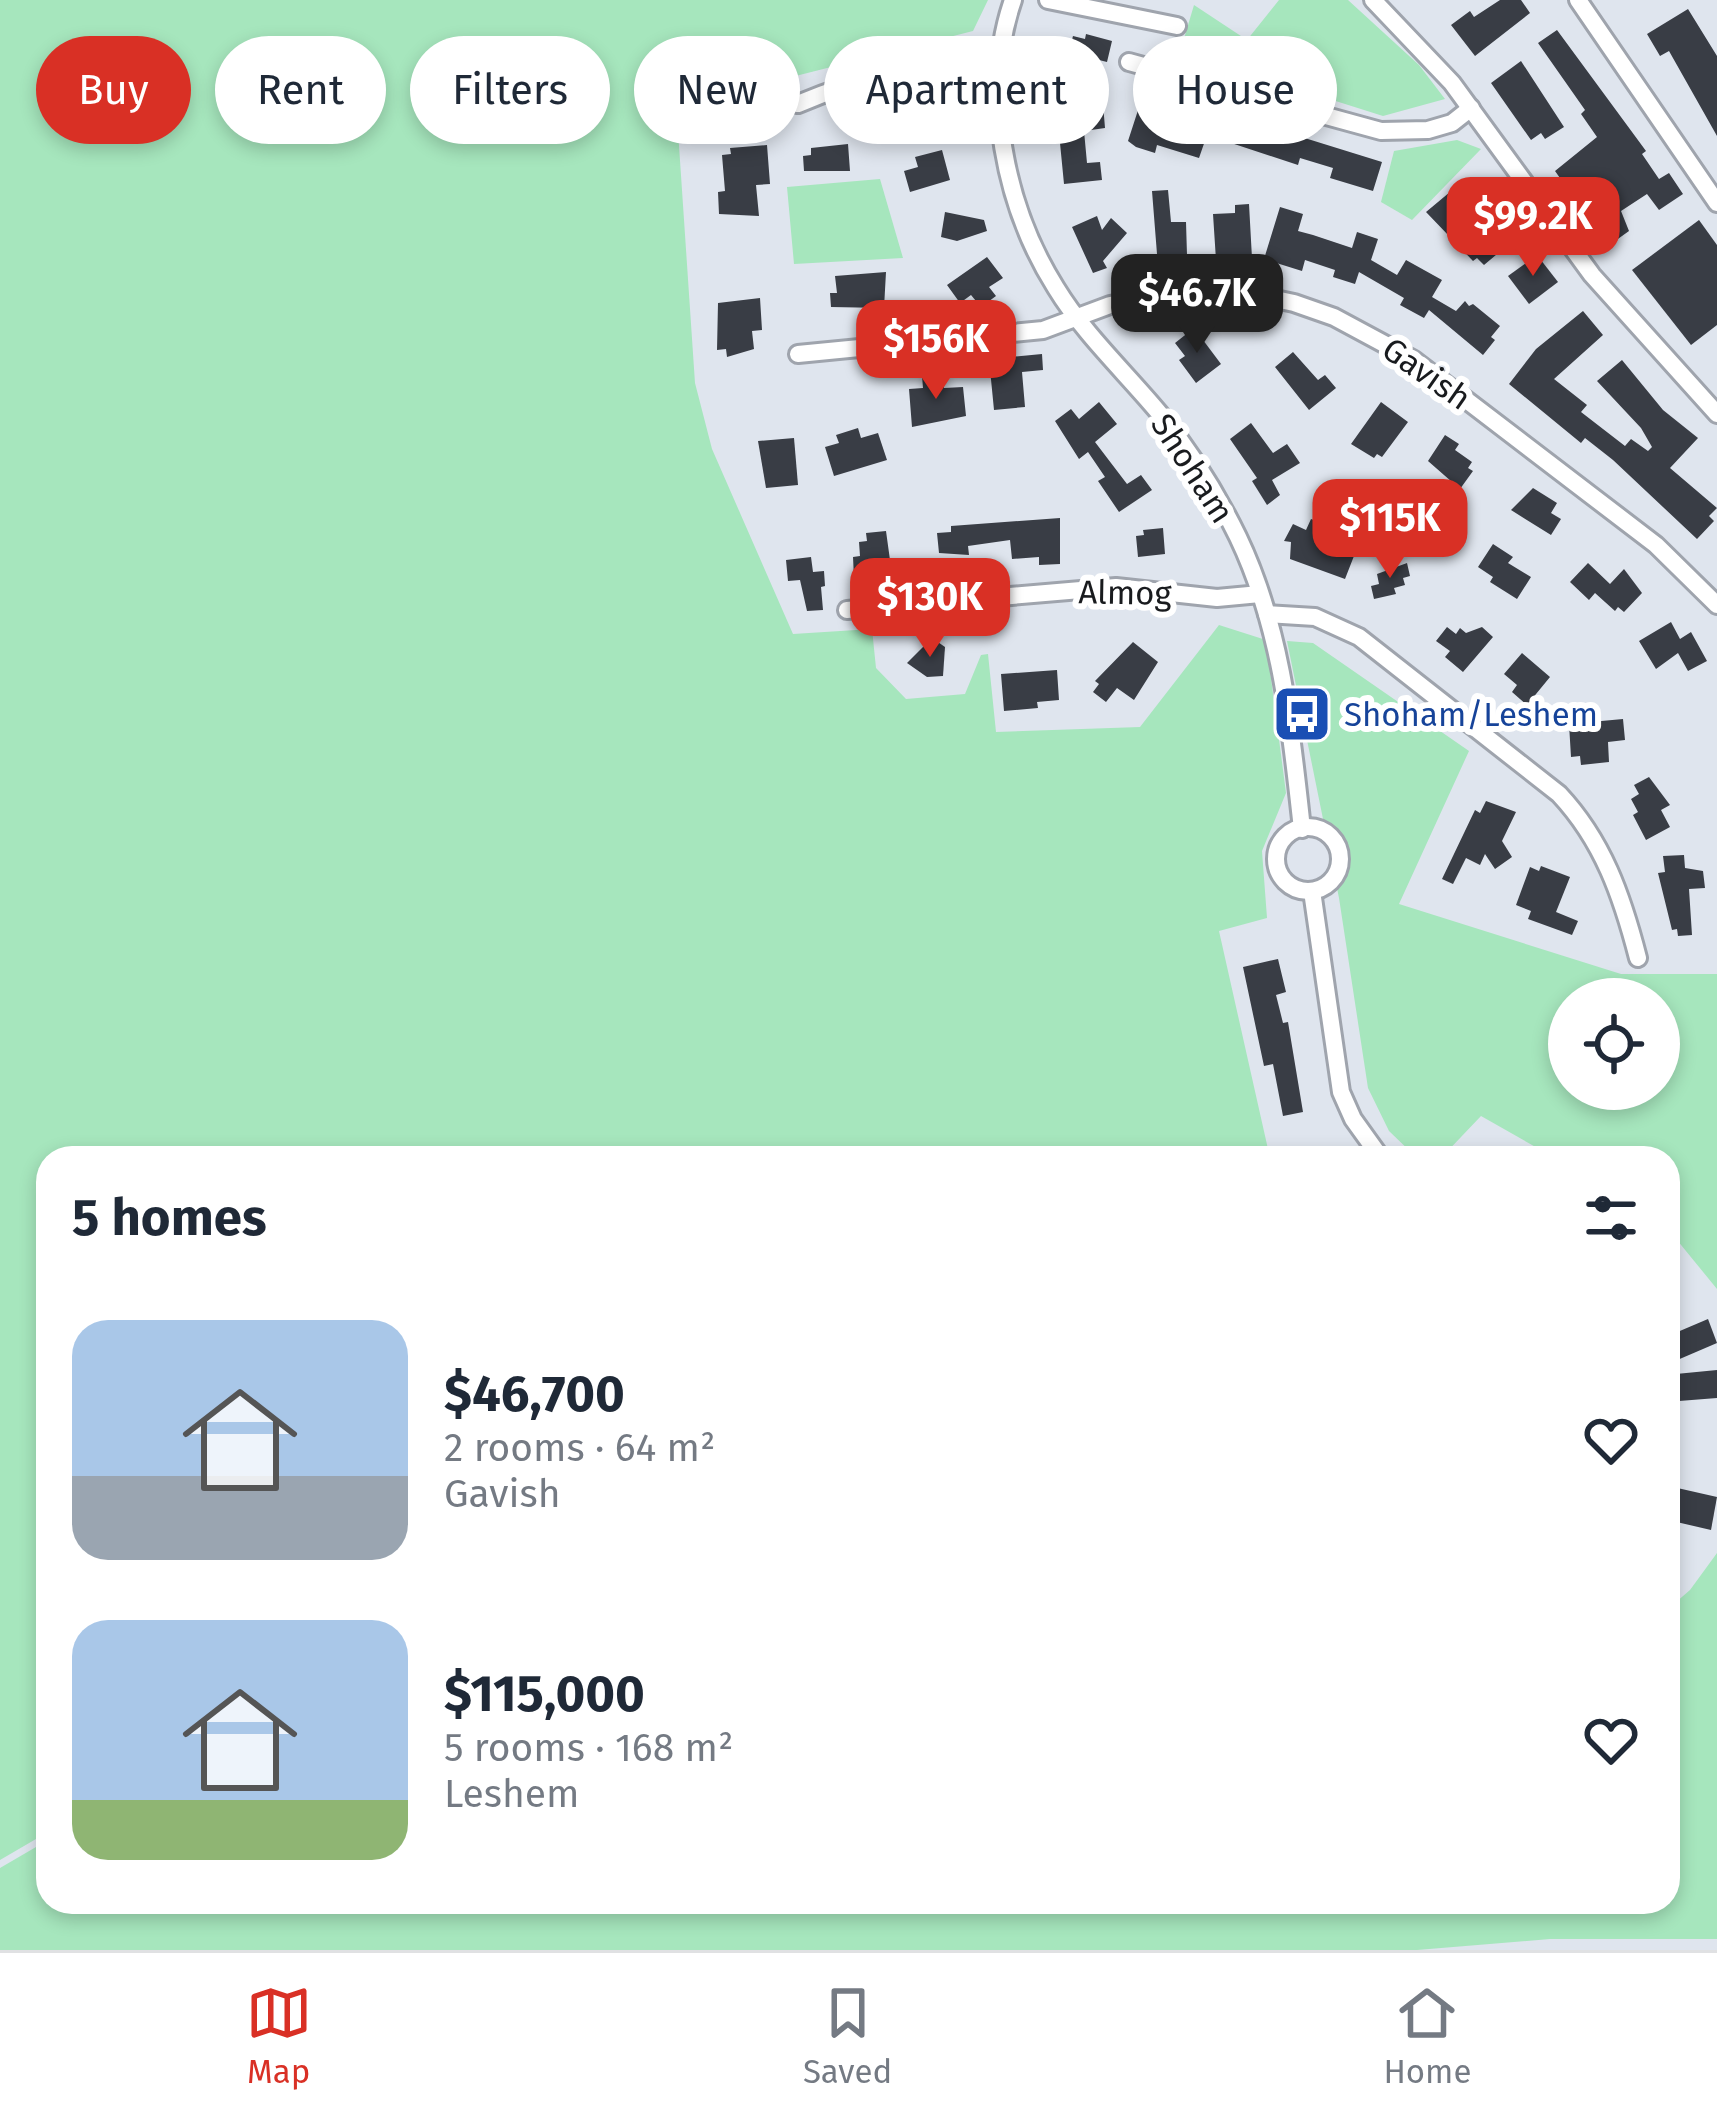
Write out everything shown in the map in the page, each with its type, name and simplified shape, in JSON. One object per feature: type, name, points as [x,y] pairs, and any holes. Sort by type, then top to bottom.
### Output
[{"type":"street","name":"Shoham","points":[[1005,36],[1013,0]]},
{"type":"street","points":[[1048,0],[1178,26]]},
{"type":"street","points":[[1373,0],[1471,108],[1594,277],[1717,413]]},
{"type":"street","points":[[1578,0],[1717,203]]},
{"type":"street","points":[[1129,62],[1382,131],[1428,130],[1452,123],[1471,108]]},
{"type":"street","name":"Shoham","points":[[1005,144],[1016,200],[1057,290],[1193,458],[1240,540],[1267,614],[1288,704],[1302,829]]},
{"type":"street","name":"Gavish","points":[[798,354],[1043,330],[1145,296],[1218,291],[1275,299],[1334,316],[1414,360],[1656,545],[1717,605]]},
{"type":"street","name":"Almog","points":[[847,610],[1116,587],[1216,598],[1260,594]]},
{"type":"street","points":[[1267,614],[1315,617],[1359,637],[1558,794],[1586,825],[1606,860],[1638,958]]},
{"type":"street","points":[[1302,829],[1325,832],[1339,848],[1334,879],[1312,891],[1287,884],[1277,865],[1280,845],[1302,829]]},
{"type":"street","points":[[1312,891],[1342,1093],[1372,1146]]},
{"type":"green space","points":[[0,0],[988,0],[973,31],[953,36],[824,36],[824,69],[800,75],[800,36],[634,36],[634,144],[679,144],[695,383],[712,449],[793,634],[872,629],[876,668],[906,699],[965,694],[981,655],[988,654],[996,732],[1140,727],[1219,625],[1266,640],[1286,793],[1262,851],[1267,918],[1219,931],[1267,1146],[36,1146],[36,1839],[0,1860]]},
{"type":"green space","points":[[1279,0],[1348,0],[1419,65],[1445,99],[1383,116],[1337,101],[1337,36],[1250,36]]},
{"type":"green space","points":[[1194,5],[1241,36],[1185,36]]},
{"type":"green space","points":[[1457,140],[1481,149],[1412,220],[1381,202],[1394,151]]},
{"type":"green space","points":[[880,179],[903,258],[794,264],[787,187]]},
{"type":"green space","points":[[1287,641],[1313,643],[1469,751],[1399,904],[1621,974],[1717,974],[1717,1289],[1680,1244],[1680,1146],[1534,1146],[1481,1116],[1452,1146],[1405,1146],[1389,1131],[1368,1088],[1339,898]]},
{"type":"green space","points":[[1717,1553],[1717,1939],[1550,1939],[1417,1950],[0,1950],[0,1868],[36,1847],[36,1914],[1680,1914],[1680,1599]]},
{"type":"building","points":[[1500,0],[1521,0],[1530,13],[1475,56],[1451,25],[1470,11],[1474,17]]},
{"type":"building","points":[[1688,9],[1717,56],[1717,136],[1669,51],[1660,56],[1647,34]]},
{"type":"building","points":[[1557,30],[1646,151],[1642,154],[1659,179],[1669,173],[1683,194],[1659,210],[1647,194],[1621,211],[1629,231],[1608,246],[1555,171],[1597,137],[1581,114],[1585,110],[1538,43]]},
{"type":"building","points":[[1521,61],[1564,127],[1545,139],[1541,133],[1531,140],[1491,83]]},
{"type":"building","points":[[1133,126],[1133,144],[1204,144],[1199,158],[1157,145],[1155,153],[1136,147],[1128,141]]},
{"type":"building","points":[[848,144],[850,171],[804,171],[803,156],[811,155],[811,148]]},
{"type":"building","points":[[1060,144],[1085,144],[1087,163],[1100,162],[1102,180],[1064,184]]},
{"type":"building","points":[[1234,144],[1324,144],[1382,162],[1373,191],[1330,178],[1333,168],[1300,158],[1298,165]]},
{"type":"building","points":[[767,145],[770,184],[756,185],[759,216],[719,214],[718,192],[725,191],[722,155],[731,154],[730,148]]},
{"type":"building","points":[[942,150],[950,180],[910,192],[904,171],[918,167],[915,157]]},
{"type":"building","points":[[1462,182],[1473,195],[1482,187],[1521,234],[1484,265],[1477,258],[1473,261],[1426,212]]},
{"type":"building","points":[[1168,190],[1171,222],[1186,222],[1187,255],[1157,254],[1152,191]]},
{"type":"building","points":[[1249,204],[1252,258],[1216,260],[1213,214],[1235,213],[1235,205]]},
{"type":"building","points":[[1280,207],[1303,214],[1298,231],[1352,248],[1357,232],[1378,239],[1371,260],[1397,275],[1406,260],[1442,280],[1432,297],[1456,311],[1465,301],[1473,304],[1500,326],[1491,337],[1495,340],[1483,355],[1429,310],[1424,318],[1400,305],[1404,298],[1359,272],[1355,284],[1333,277],[1335,270],[1305,260],[1302,271],[1264,259]]},
{"type":"building","points":[[945,212],[984,220],[987,231],[957,241],[941,237]]},
{"type":"building","points":[[1097,216],[1102,230],[1111,218],[1127,233],[1103,261],[1107,268],[1093,273],[1072,227]]},
{"type":"building","points":[[1699,220],[1717,245],[1717,325],[1691,345],[1632,270]]},
{"type":"building","points":[[1537,255],[1558,282],[1529,304],[1508,276]]},
{"type":"building","points":[[987,257],[1003,278],[989,287],[996,296],[981,307],[971,295],[960,303],[947,285]]},
{"type":"building","points":[[886,272],[884,308],[831,307],[830,293],[837,293],[835,276]]},
{"type":"building","points":[[760,298],[762,330],[752,331],[754,349],[727,357],[726,349],[717,350],[718,303]]},
{"type":"building","points":[[1583,311],[1603,335],[1554,379],[1587,405],[1581,412],[1625,446],[1631,439],[1648,451],[1652,447],[1641,428],[1597,381],[1622,360],[1663,410],[1698,438],[1670,468],[1717,508],[1709,516],[1714,521],[1697,539],[1613,460],[1585,438],[1581,443],[1509,384],[1536,349]]},
{"type":"building","points":[[1194,328],[1221,364],[1196,383],[1179,360],[1185,356],[1175,343]]},
{"type":"building","points":[[1293,352],[1318,380],[1325,375],[1336,388],[1309,410],[1275,367]]},
{"type":"building","points":[[1042,354],[1043,370],[1022,372],[1025,407],[994,410],[989,359]]},
{"type":"building","points":[[943,374],[944,388],[963,387],[966,416],[912,427],[909,389],[923,388],[922,376]]},
{"type":"building","points":[[1099,402],[1117,424],[1095,442],[1127,484],[1141,475],[1152,490],[1119,512],[1098,481],[1105,477],[1088,452],[1079,459],[1055,421],[1071,409],[1079,419]]},
{"type":"building","points":[[1381,402],[1408,422],[1382,457],[1374,458],[1351,444]]},
{"type":"building","points":[[1251,423],[1273,453],[1287,444],[1300,463],[1272,480],[1280,495],[1267,505],[1252,481],[1257,478],[1230,439]]},
{"type":"building","points":[[858,428],[861,438],[878,433],[887,460],[834,476],[825,447],[839,443],[836,435]]},
{"type":"building","points":[[1445,435],[1472,462],[1468,468],[1473,471],[1460,489],[1428,461]]},
{"type":"building","points":[[794,438],[798,485],[766,488],[758,441]]},
{"type":"building","points":[[1533,488],[1557,503],[1551,513],[1561,519],[1551,535],[1511,510]]},
{"type":"building","points":[[1412,491],[1454,498],[1446,517],[1454,524],[1436,547],[1401,518]]},
{"type":"building","points":[[1060,518],[1060,564],[1039,565],[1039,557],[1012,559],[1010,540],[968,546],[969,555],[939,553],[937,533],[951,532],[951,526]]},
{"type":"building","points":[[1311,519],[1361,538],[1345,579],[1290,559],[1291,542],[1284,541],[1293,524],[1306,530]]},
{"type":"building","points":[[1163,528],[1165,554],[1138,557],[1136,536],[1144,535],[1143,530]]},
{"type":"building","points":[[886,531],[893,582],[877,584],[876,576],[854,578],[853,557],[860,556],[859,542],[867,541],[866,533]]},
{"type":"building","points":[[1493,544],[1513,557],[1508,563],[1531,577],[1517,599],[1490,582],[1493,577],[1478,567]]},
{"type":"building","points":[[811,557],[813,572],[824,571],[823,610],[807,611],[800,580],[788,581],[786,560]]},
{"type":"building","points":[[1407,563],[1410,576],[1403,578],[1405,585],[1394,588],[1396,594],[1374,599],[1371,586],[1379,584],[1377,574]]},
{"type":"building","points":[[1588,563],[1610,584],[1624,569],[1642,593],[1624,612],[1618,607],[1615,611],[1595,593],[1589,600],[1570,582]]},
{"type":"building","points":[[1671,622],[1680,639],[1691,632],[1707,661],[1688,671],[1678,653],[1656,669],[1639,641]]},
{"type":"building","points":[[1447,627],[1456,634],[1460,628],[1466,633],[1482,627],[1493,637],[1463,672],[1445,657],[1450,651],[1436,641]]},
{"type":"building","points":[[932,638],[945,647],[943,676],[927,677],[907,663]]},
{"type":"building","points":[[1133,642],[1158,662],[1134,700],[1117,688],[1106,702],[1093,692],[1099,684],[1095,681]]},
{"type":"building","points":[[1522,653],[1550,677],[1527,705],[1512,692],[1517,685],[1504,674]]},
{"type":"building","points":[[1057,670],[1059,700],[1037,702],[1038,708],[1004,711],[1001,674]]},
{"type":"building","points":[[1623,719],[1625,740],[1608,742],[1609,762],[1581,765],[1580,756],[1571,757],[1569,724]]},
{"type":"building","points":[[1649,777],[1670,805],[1661,810],[1670,827],[1646,840],[1633,815],[1638,812],[1631,799],[1639,794],[1634,785]]},
{"type":"building","points":[[1486,801],[1516,812],[1502,841],[1512,857],[1495,869],[1485,854],[1480,865],[1466,858],[1453,884],[1442,879],[1475,810],[1480,813]]},
{"type":"building","points":[[1684,855],[1685,868],[1703,871],[1705,888],[1689,889],[1692,935],[1678,936],[1677,929],[1672,930],[1658,873],[1665,872],[1663,856]]},
{"type":"building","points":[[1541,866],[1570,877],[1556,912],[1578,921],[1572,935],[1528,919],[1531,911],[1516,905],[1530,867],[1539,871]]},
{"type":"building","points":[[1278,959],[1286,992],[1276,995],[1283,1023],[1288,1022],[1303,1112],[1283,1116],[1273,1064],[1264,1066],[1243,967]]},
{"type":"building","points":[[1708,1319],[1717,1343],[1680,1359],[1680,1331]]},
{"type":"building","points":[[1717,1370],[1717,1398],[1680,1401],[1680,1374]]},
{"type":"building","points":[[1680,1489],[1717,1497],[1711,1530],[1680,1523]]},
{"type":"place","name":"Shoham/Leshem","points":[[1302,714]]}]
